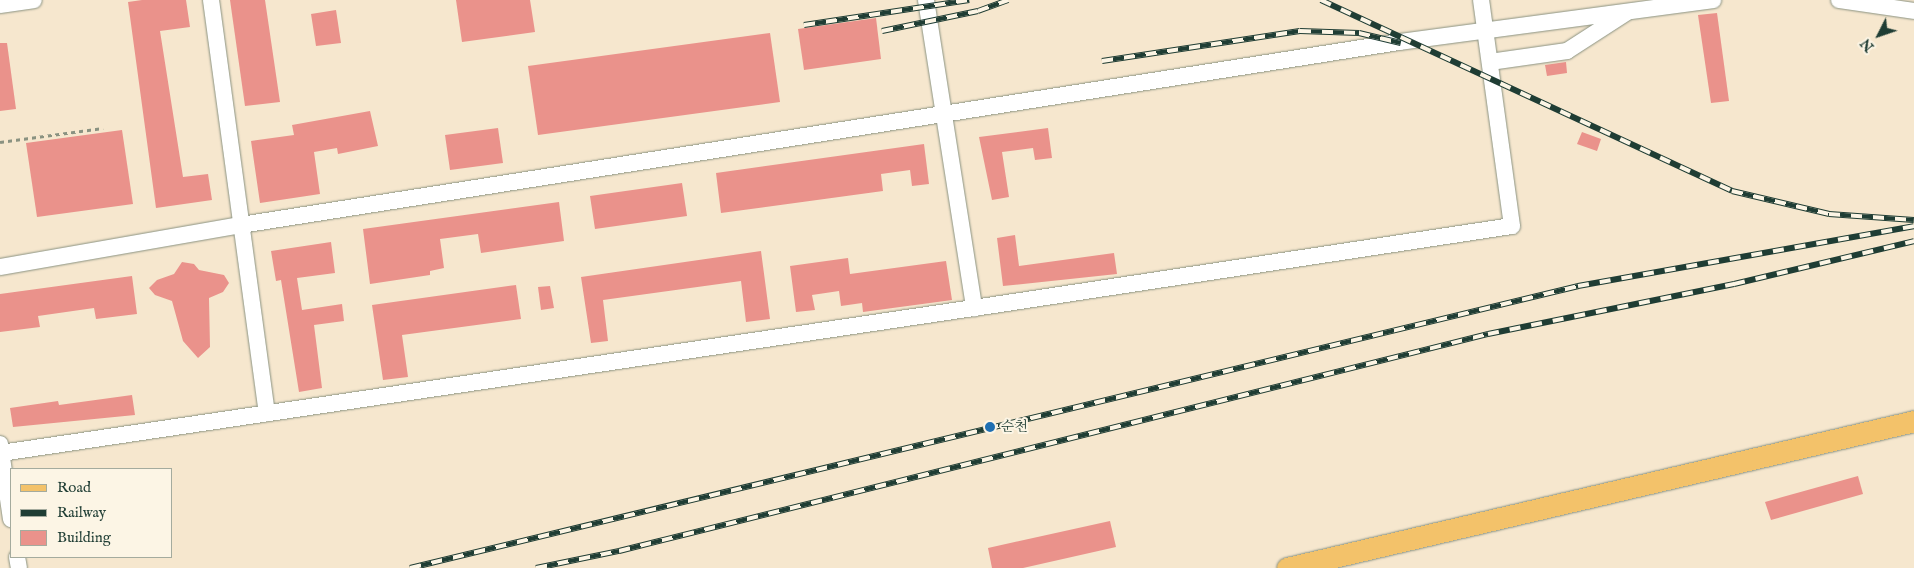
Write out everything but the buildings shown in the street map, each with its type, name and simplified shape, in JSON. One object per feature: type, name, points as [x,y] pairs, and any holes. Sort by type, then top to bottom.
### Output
[{"type":"main road","points":[[1287,568],[1914,420]]},
{"type":"street","points":[[0,5],[34,0]]},
{"type":"street","points":[[211,0],[267,413]]},
{"type":"street","points":[[926,0],[974,308]]},
{"type":"street","points":[[10,512],[1,448],[267,413],[1512,226],[1481,0]]},
{"type":"street","points":[[0,266],[241,225],[1486,30],[1713,0]]},
{"type":"street","points":[[1839,0],[1914,11]]},
{"type":"street","points":[[1490,62],[1567,51],[1631,10]]},
{"type":"path","points":[[0,142],[103,128]]},
{"type":"railway","points":[[804,25],[969,0]]},
{"type":"railway","points":[[882,31],[978,11],[1008,0]]},
{"type":"railway","points":[[1321,0],[1732,191],[1829,214],[1914,220]]},
{"type":"railway","points":[[1102,61],[1300,31],[1359,33],[1401,43]]},
{"type":"railway","points":[[410,568],[1578,286],[1914,226]]},
{"type":"railway","points":[[536,568],[619,551],[1488,334],[1734,284],[1914,241]]},
{"type":"place","name":"순천","points":[[990,427]]}]
